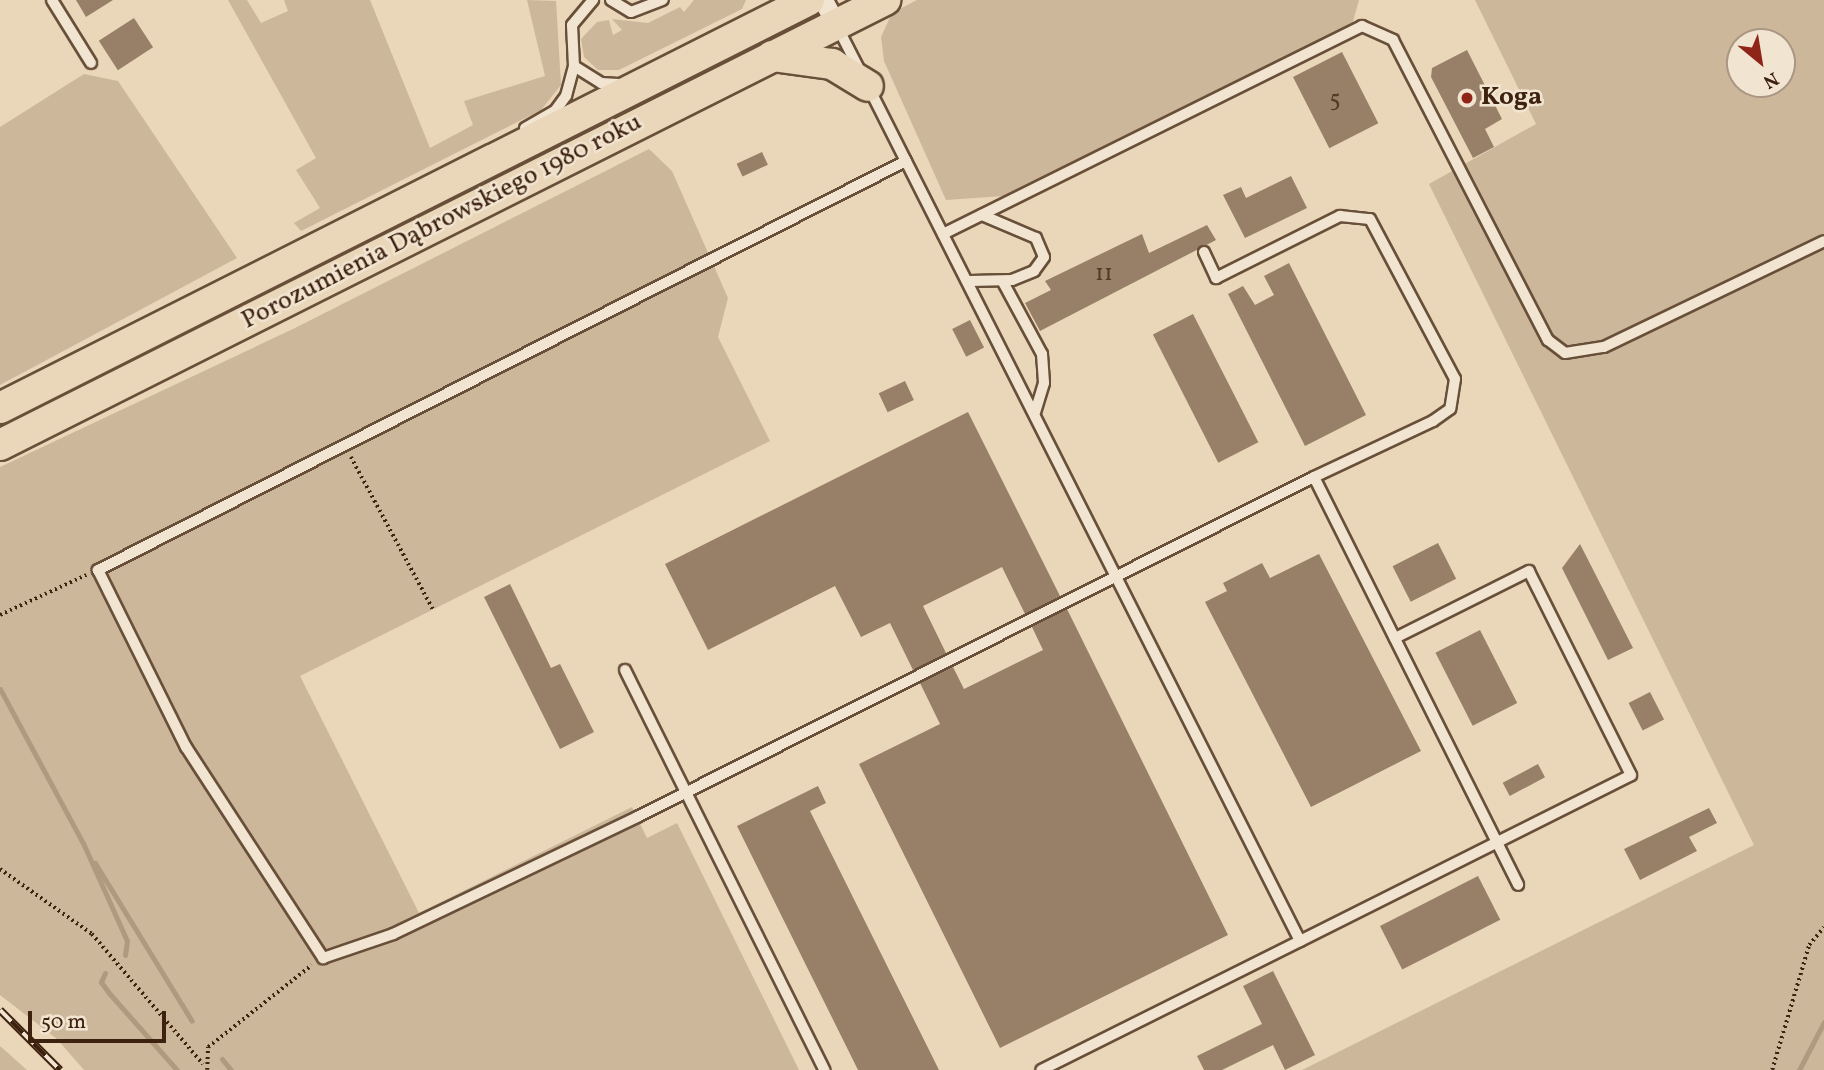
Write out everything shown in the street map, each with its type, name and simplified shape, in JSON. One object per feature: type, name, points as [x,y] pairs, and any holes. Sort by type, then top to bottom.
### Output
[{"type":"main road","points":[[757,26],[771,0]]},
{"type":"main road","name":"Porozumienia Dąbrowskiego 1980 roku","points":[[0,408],[809,0]]},
{"type":"main road","name":"Porozumienia Dąbrowskiego 1980 roku","points":[[0,445],[772,56],[830,12],[885,0]]},
{"type":"main road","points":[[772,56],[832,64],[868,86]]},
{"type":"lane","points":[[52,0],[90,63]]},
{"type":"lane","points":[[481,164],[555,111],[574,66],[572,25],[593,0]]},
{"type":"lane","points":[[611,0],[631,12],[663,0]]},
{"type":"lane","points":[[830,12],[943,234],[970,281],[1300,941]]},
{"type":"lane","points":[[943,234],[1362,26],[1394,40],[1548,340],[1565,353],[1604,347],[1824,241]]},
{"type":"lane","points":[[574,66],[601,83],[644,83]]},
{"type":"lane","points":[[906,161],[98,570],[186,747],[323,958],[393,934],[1118,577],[1441,415],[1457,394],[1455,379],[1370,219],[1340,216],[1216,278],[1204,253]]},
{"type":"lane","points":[[970,281],[1003,282],[1034,271],[1044,257],[1042,247],[1024,232],[982,215]]},
{"type":"lane","points":[[1003,282],[1042,354],[1044,383],[1035,412]]},
{"type":"lane","points":[[1314,477],[1518,885]]},
{"type":"lane","points":[[1041,1070],[1630,775],[1529,571],[1395,638]]},
{"type":"lane","points":[[625,670],[824,1070]]},
{"type":"path","points":[[345,446],[433,609]]},
{"type":"path","points":[[0,615],[98,570]]},
{"type":"path","points":[[0,869],[92,934],[207,1070]]},
{"type":"path","points":[[1772,1070],[1809,945],[1824,927]]},
{"type":"path","points":[[203,1064],[208,1047],[235,1021],[323,958]]},
{"type":"shaded area","points":[[228,0],[247,0],[261,23],[288,11],[284,0],[370,0],[430,148],[473,125],[464,101],[545,76],[527,0],[556,1],[561,85],[541,110],[301,231],[294,223],[320,208],[296,170],[316,158]]},
{"type":"shaded area","points":[[694,0],[746,0],[742,9],[619,70],[598,70],[584,57],[581,39],[597,22],[609,20],[613,35],[622,30],[612,19],[648,23],[680,7],[684,12]]},
{"type":"shaded area","points":[[917,0],[1359,0],[1352,25],[1019,195],[946,200],[884,61],[881,37],[892,13]]},
{"type":"shaded area","points":[[1475,0],[1824,0],[1824,1070],[1302,1070],[1754,845],[1429,184],[1536,124]]},
{"type":"shaded area","points":[[84,74],[118,81],[237,258],[0,385],[0,127]]},
{"type":"shaded area","points":[[649,149],[672,171],[728,298],[718,337],[770,441],[300,676],[419,913],[632,807],[647,838],[677,823],[799,1070],[84,1070],[57,1039],[0,995],[0,467],[295,328]]},
{"type":"shaded area","points":[[0,1046],[27,1070],[0,1070]]},
{"type":"building","points":[[76,0],[113,0],[86,17]]},
{"type":"building","points":[[134,18],[153,47],[118,70],[99,41]]},
{"type":"building","name":"Koga","points":[[1467,50],[1502,119],[1485,129],[1494,147],[1473,158],[1431,77],[1432,68]]},
{"type":"building","points":[[1342,52],[1378,123],[1329,148],[1293,77]]},
{"type":"building","points":[[762,152],[768,165],[743,177],[737,164]]},
{"type":"building","points":[[1291,176],[1307,208],[1245,238],[1223,195],[1241,187],[1246,198]]},
{"type":"building","points":[[1207,225],[1216,240],[1040,331],[1025,303],[1051,290],[1045,281],[1142,234],[1149,253]]},
{"type":"building","points":[[1289,263],[1366,415],[1305,446],[1228,294],[1243,286],[1255,305],[1274,295],[1264,276]]},
{"type":"building","points":[[1193,314],[1258,442],[1218,463],[1153,334]]},
{"type":"building","points":[[970,320],[984,348],[966,357],[952,329]]},
{"type":"building","points":[[905,381],[914,400],[888,412],[879,393]]},
{"type":"building","points":[[968,412],[1060,596],[1025,614],[1002,567],[923,606],[946,653],[913,670],[890,623],[861,637],[835,586],[708,650],[665,564]]},
{"type":"building","points":[[1438,543],[1456,579],[1411,602],[1393,566]]},
{"type":"building","points":[[1580,544],[1633,648],[1608,660],[1562,568]]},
{"type":"building","points":[[1319,554],[1421,751],[1311,807],[1205,602],[1227,591],[1223,583],[1262,563],[1270,578]]},
{"type":"building","points":[[510,584],[551,668],[560,664],[594,732],[560,749],[484,597]]},
{"type":"building","points":[[1067,609],[1228,935],[1000,1048],[859,764],[940,724],[920,683],[953,667],[964,689],[1043,650],[1032,627]]},
{"type":"building","points":[[1480,630],[1517,703],[1473,726],[1435,653]]},
{"type":"building","points":[[1650,692],[1664,720],[1643,731],[1629,703]]},
{"type":"building","points":[[1538,764],[1545,777],[1510,796],[1503,783]]},
{"type":"building","points":[[818,786],[826,803],[810,811],[939,1070],[858,1070],[737,826]]},
{"type":"building","points":[[1709,808],[1717,823],[1689,837],[1697,851],[1640,880],[1624,849]]},
{"type":"building","points":[[1478,876],[1500,920],[1402,970],[1380,926]]},
{"type":"building","points":[[1273,971],[1315,1055],[1285,1070],[1273,1045],[1222,1070],[1204,1070],[1197,1056],[1262,1024],[1243,986]]},
{"type":"waterway","points":[[0,689],[83,843],[127,941],[125,955]]},
{"type":"waterway","points":[[95,863],[192,1021]]},
{"type":"waterway","points":[[105,973],[101,982],[109,993],[177,1070]]},
{"type":"waterway","points":[[1799,1070],[1824,1022]]},
{"type":"waterway","points":[[222,1059],[231,1070]]},
{"type":"railway","points":[[0,1010],[60,1070]]},
{"type":"place","name":"Koga","points":[[1467,98]]}]
